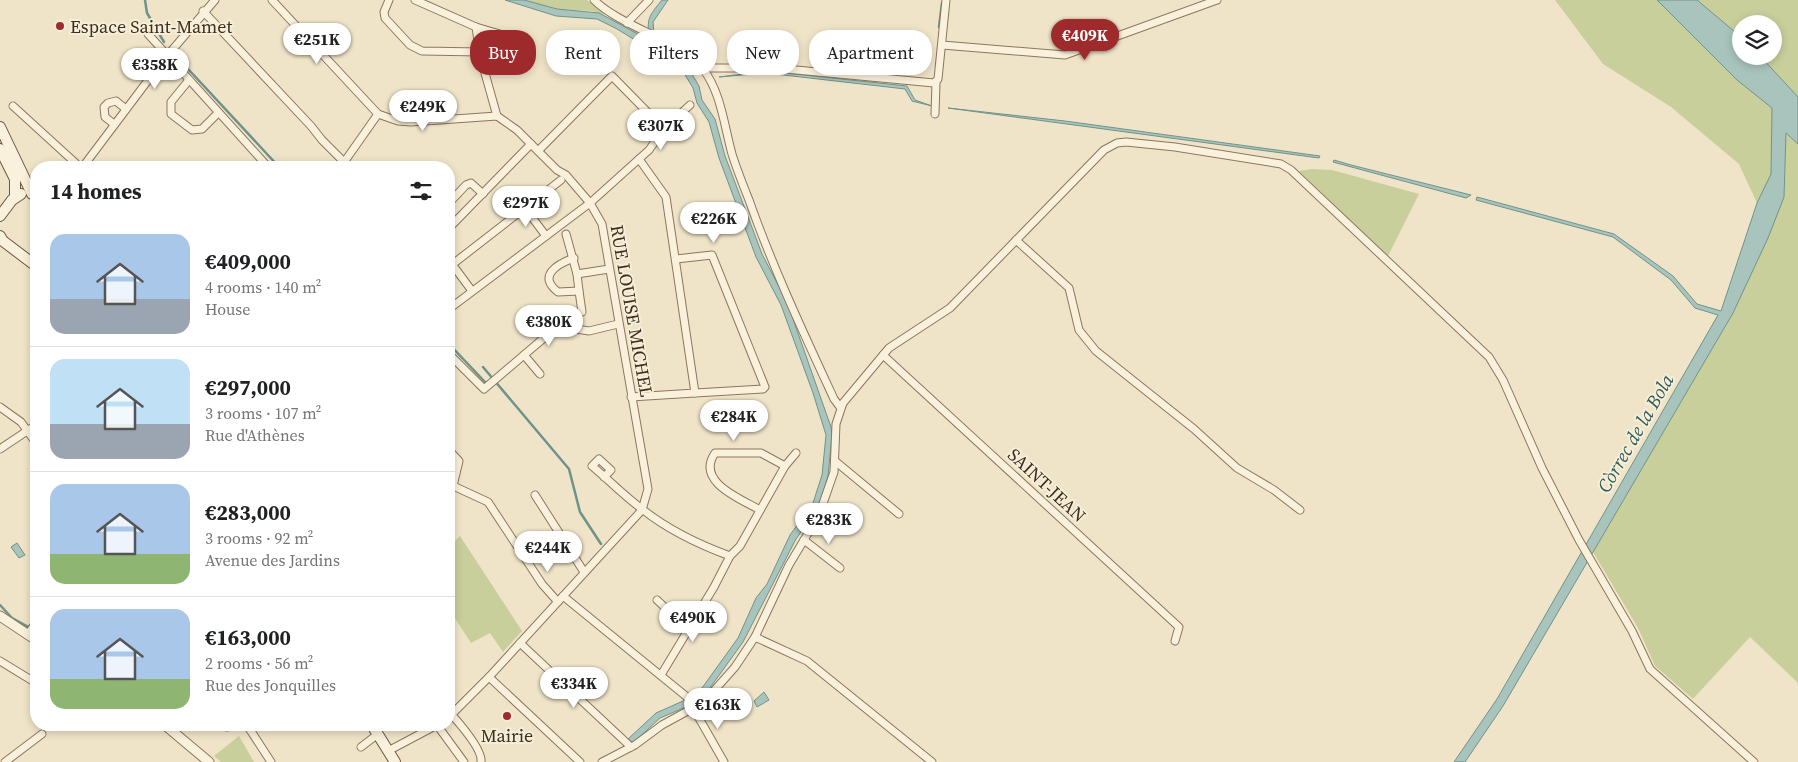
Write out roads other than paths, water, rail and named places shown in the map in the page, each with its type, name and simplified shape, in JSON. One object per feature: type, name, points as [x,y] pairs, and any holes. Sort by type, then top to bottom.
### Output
[{"type":"main road","points":[[0,127],[30,187]]},
{"type":"main road","points":[[0,149],[15,179],[15,196]]},
{"type":"main road","points":[[0,216],[15,196],[24,193],[30,194]]},
{"type":"main road","points":[[0,236],[30,261]]},
{"type":"main road","points":[[376,731],[395,762]]},
{"type":"street","points":[[86,161],[203,11],[215,0]]},
{"type":"street","points":[[272,0],[378,114],[398,121],[410,122],[497,116],[486,75]]},
{"type":"street","points":[[389,0],[384,12],[385,18],[414,48],[422,51],[470,54]]},
{"type":"street","points":[[415,0],[486,30]]},
{"type":"street","points":[[594,0],[610,13],[643,30]]},
{"type":"street","points":[[628,22],[649,0]]},
{"type":"street","points":[[934,114],[946,0]]},
{"type":"street","points":[[942,45],[1065,55],[1217,0]]},
{"type":"street","points":[[203,11],[339,161]]},
{"type":"street","points":[[148,34],[263,161]]},
{"type":"street","points":[[717,68],[774,68],[936,82]]},
{"type":"street","points":[[706,75],[718,97],[733,156],[752,210],[800,326],[834,399],[840,407]]},
{"type":"street","points":[[538,151],[612,76],[664,129]]},
{"type":"street","points":[[189,80],[171,102],[171,114],[192,130],[202,129],[218,113]]},
{"type":"street","points":[[114,124],[105,117],[104,107],[108,103],[116,101],[126,109]]},
{"type":"street","points":[[455,304],[590,203],[639,159],[664,129],[690,104]]},
{"type":"street","points":[[14,106],[73,161]]},
{"type":"street","points":[[344,161],[378,114]]},
{"type":"street","name":"RUE LOUISE MICHEL","points":[[497,116],[517,130],[556,170],[566,175],[590,203],[602,224],[648,489],[642,510]]},
{"type":"street","points":[[602,762],[632,747],[662,725],[693,706],[704,702],[735,667],[754,637],[789,565],[819,515],[834,472],[836,424],[840,407],[883,355],[889,348],[950,308],[1104,150],[1117,143],[1175,147],[1281,164],[1299,175],[1488,358],[1503,380],[1542,468],[1579,540],[1657,678],[1730,739],[1754,762]]},
{"type":"street","points":[[455,220],[483,194],[530,144]]},
{"type":"street","points":[[639,159],[666,197],[695,393]]},
{"type":"street","points":[[455,262],[561,180]]},
{"type":"street","points":[[455,197],[466,185],[471,184],[483,194]]},
{"type":"street","points":[[525,208],[546,236]]},
{"type":"street","points":[[566,234],[574,258],[582,312]]},
{"type":"street","points":[[1016,240],[1068,288],[1077,325],[1087,342],[1096,351],[1194,429],[1237,468],[1274,490],[1300,510]]},
{"type":"street","points":[[632,397],[763,389],[765,387],[712,255],[676,259]]},
{"type":"street","points":[[574,258],[561,262],[553,269],[549,274],[549,281],[558,292],[579,290]]},
{"type":"street","points":[[576,274],[609,269]]},
{"type":"street","points":[[455,272],[472,291]]},
{"type":"street","points":[[455,360],[484,389],[558,326],[589,331],[618,324]]},
{"type":"street","points":[[524,355],[540,374]]},
{"type":"street","name":"SAINT-JEAN","points":[[883,355],[1179,627],[1175,642]]},
{"type":"street","points":[[0,407],[21,422],[30,435]]},
{"type":"street","points":[[0,449],[30,429]]},
{"type":"street","points":[[760,510],[716,484],[712,475],[710,460],[715,453],[760,453],[784,466]]},
{"type":"street","points":[[661,675],[730,556],[740,546],[784,466],[796,453]]},
{"type":"street","points":[[455,457],[459,461],[455,473]]},
{"type":"street","points":[[834,461],[900,514]]},
{"type":"street","points":[[604,477],[642,510],[704,547],[730,556]]},
{"type":"street","points":[[455,489],[488,502],[542,584],[688,696],[724,762]]},
{"type":"street","points":[[535,495],[584,572]]},
{"type":"street","points":[[455,711],[489,677],[642,510]]},
{"type":"street","points":[[804,540],[840,568]]},
{"type":"street","points":[[657,600],[688,629]]},
{"type":"street","points":[[0,616],[30,628]]},
{"type":"street","points":[[754,637],[807,661],[932,762]]},
{"type":"street","points":[[520,643],[632,747]]},
{"type":"street","points":[[0,661],[30,679]]},
{"type":"street","points":[[489,677],[580,762]]},
{"type":"street","points":[[455,722],[473,742],[482,756],[481,762]]},
{"type":"street","points":[[174,731],[202,751],[209,762]]},
{"type":"street","points":[[251,731],[271,762]]},
{"type":"street","points":[[361,746],[374,731]]},
{"type":"street","points":[[388,751],[426,731]]},
{"type":"street","points":[[441,731],[464,762]]},
{"type":"street","points":[[5,762],[42,734]]},
{"type":"water","points":[[505,0],[524,0],[557,9],[599,13],[630,30],[630,37],[597,19],[556,16]]},
{"type":"water","points":[[662,0],[668,0],[653,22],[654,30],[648,30],[651,14]]},
{"type":"water","points":[[1657,0],[1697,0],[1732,29],[1732,65],[1768,65],[1798,97],[1798,144],[1786,133],[1784,197],[1768,238],[1733,313],[1503,706],[1465,762],[1454,762],[1497,699],[1718,315],[1695,308],[1671,280],[1613,237],[1476,200],[1477,197],[1614,234],[1673,276],[1697,304],[1721,311],[1757,203],[1771,174],[1772,108],[1737,80]]},
{"type":"water","points":[[685,75],[693,75],[699,86],[702,100],[715,119],[725,156],[762,254],[787,302],[831,427],[832,435],[828,476],[819,506],[796,539],[743,642],[707,692],[686,707],[660,718],[633,743],[628,739],[656,713],[683,701],[702,688],[738,638],[756,598],[767,584],[790,535],[813,503],[822,475],[826,435],[781,305],[756,257],[719,158],[709,122],[697,103],[693,88]]},
{"type":"water","points":[[783,75],[799,75],[907,86],[915,100],[932,106],[912,101],[905,89]]},
{"type":"water","points":[[948,108],[1065,121],[1320,156],[1319,158]]},
{"type":"water","points":[[1334,160],[1471,195],[1466,198],[1333,162]]},
{"type":"water","points":[[17,543],[25,555],[19,558],[11,547]]},
{"type":"water","points":[[764,692],[769,700],[757,707],[754,701]]},
{"type":"waterway","points":[[145,0],[147,13],[164,42]]},
{"type":"waterway","points":[[939,27],[942,3]]},
{"type":"waterway","points":[[176,56],[274,161]]},
{"type":"waterway","points":[[455,350],[485,382]]},
{"type":"waterway","points":[[483,367],[569,469],[580,512],[601,544]]},
{"type":"waterway","points":[[0,605],[12,618],[30,628]]},
{"type":"place","name":"Espace Saint-Mamet","points":[[60,26]]},
{"type":"place","name":"Mairie","points":[[507,716]]},
{"type":"water label","name":"Còrrec de la Bola","points":[[1635,433]]}]
